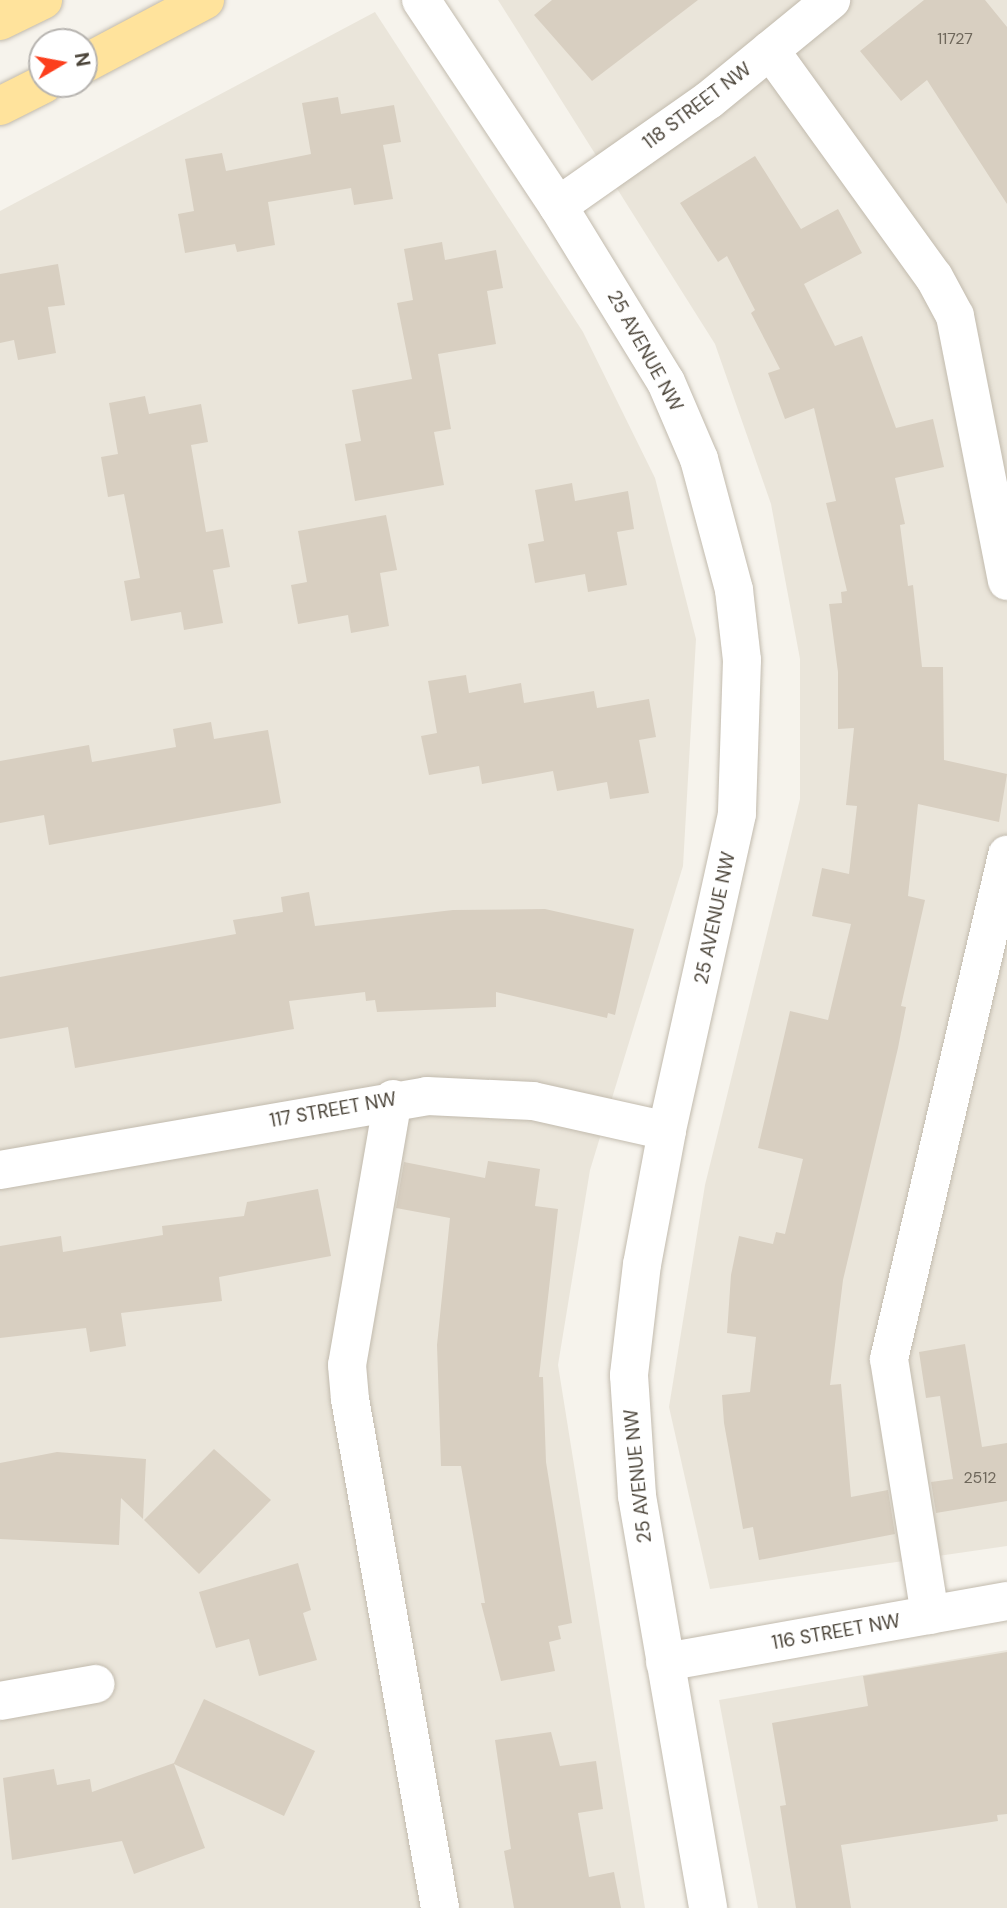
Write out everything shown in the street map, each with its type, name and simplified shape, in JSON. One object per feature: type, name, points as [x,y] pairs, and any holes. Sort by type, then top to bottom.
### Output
[{"type":"main road","points":[[0,21],[43,0]]},
{"type":"main road","points":[[98,57],[205,0]]},
{"type":"main road","points":[[0,106],[28,92]]},
{"type":"street","name":"25 AVENUE NW","points":[[421,0],[558,206],[649,351],[699,458],[734,590],[742,660],[737,814],[667,1131],[642,1264],[629,1376],[637,1496],[708,1908]]},
{"type":"street","name":"118 STREET NW","points":[[558,206],[709,100],[831,0]]},
{"type":"street","points":[[770,50],[934,277],[954,316],[1007,581]]},
{"type":"street","points":[[930,1615],[889,1359],[1007,855]]},
{"type":"street","name":"117 STREET NW","points":[[0,1170],[393,1099],[459,1095],[533,1101],[667,1131]]},
{"type":"street","points":[[393,1099],[348,1365],[349,1399],[440,1908]]},
{"type":"street","name":"116 STREET NW","points":[[664,1662],[1007,1601]]},
{"type":"street","points":[[0,1701],[95,1684]]},
{"type":"shaded area","points":[[498,0],[1007,0],[1007,1546],[710,1589],[669,1407],[705,1185],[800,799],[800,659],[771,504],[715,344]]},
{"type":"shaded area","points":[[375,12],[583,332],[655,478],[696,639],[683,866],[590,1170],[558,1365],[645,1908],[0,1908],[0,211]]},
{"type":"shaded area","points":[[1007,1650],[1007,1908],[758,1908],[719,1700]]},
{"type":"building","points":[[552,0],[698,0],[592,81],[534,15]]},
{"type":"building","points":[[924,0],[985,0],[1007,27],[1007,204],[927,80],[901,101],[860,51]]},
{"type":"building","points":[[338,97],[341,114],[394,105],[401,142],[383,145],[393,199],[354,205],[351,188],[268,202],[275,245],[237,252],[235,244],[185,253],[178,214],[194,211],[185,159],[222,153],[226,171],[311,154],[302,103]]},
{"type":"building","points":[[755,156],[801,229],[838,209],[862,253],[804,284],[835,346],[862,336],[896,428],[933,419],[944,467],[895,478],[905,524],[900,525],[908,586],[913,585],[922,667],[943,667],[944,760],[1007,774],[999,822],[918,804],[908,896],[925,900],[901,1006],[906,1007],[898,1048],[843,1280],[830,1385],[841,1384],[851,1497],[888,1490],[895,1534],[759,1560],[753,1527],[743,1529],[724,1423],[722,1395],[750,1392],[756,1337],[727,1333],[731,1275],[739,1236],[773,1244],[776,1232],[785,1234],[803,1159],[758,1148],[790,1011],[828,1020],[851,924],[812,916],[822,868],[849,874],[857,806],[846,805],[854,728],[838,729],[838,672],[829,604],[842,603],[841,592],[847,591],[826,503],[836,501],[814,408],[785,419],[768,373],[780,369],[751,313],[755,310],[727,256],[718,262],[680,203]]},
{"type":"building","points":[[442,242],[445,260],[496,250],[503,288],[487,291],[496,344],[438,354],[451,429],[434,432],[444,485],[355,501],[345,444],[361,441],[352,390],[412,379],[397,303],[413,300],[404,249]]},
{"type":"building","points":[[58,264],[65,305],[48,307],[56,353],[18,360],[14,340],[0,343],[0,274]]},
{"type":"building","points":[[145,396],[149,414],[201,404],[208,442],[191,445],[206,532],[223,529],[230,567],[213,570],[223,623],[184,630],[181,612],[131,621],[124,581],[140,578],[124,494],[108,497],[101,457],[118,454],[109,403]]},
{"type":"building","points":[[572,483],[575,501],[628,491],[634,529],[617,532],[627,585],[588,592],[585,574],[535,583],[528,544],[544,541],[535,490]]},
{"type":"building","points":[[386,515],[397,570],[380,573],[389,626],[351,633],[348,615],[298,624],[291,585],[307,582],[298,531]]},
{"type":"building","points":[[466,675],[469,693],[521,683],[524,703],[594,691],[597,708],[649,699],[656,737],[639,740],[649,793],[610,799],[607,782],[557,791],[553,771],[482,784],[479,766],[429,775],[421,736],[437,733],[428,681]]},
{"type":"building","points":[[211,722],[214,739],[268,730],[281,803],[49,845],[44,815],[0,823],[0,761],[89,745],[92,762],[176,747],[173,729]]},
{"type":"building","points":[[309,892],[315,926],[453,910],[545,909],[634,929],[615,1015],[608,1013],[607,1018],[496,992],[496,1007],[377,1012],[375,1000],[366,1001],[365,992],[289,1001],[294,1029],[75,1068],[68,1027],[0,1039],[0,977],[236,934],[233,920],[283,912],[281,897]]},
{"type":"building","points":[[488,1161],[540,1169],[535,1206],[558,1209],[539,1377],[543,1377],[546,1462],[572,1623],[558,1626],[561,1639],[549,1642],[555,1671],[501,1681],[481,1603],[485,1603],[461,1466],[441,1466],[437,1345],[450,1218],[396,1208],[404,1162],[485,1178]]},
{"type":"building","points":[[318,1189],[331,1256],[219,1277],[222,1301],[121,1313],[126,1346],[90,1352],[86,1328],[0,1338],[0,1246],[61,1236],[63,1252],[163,1235],[162,1226],[244,1216],[247,1202]]},
{"type":"building","points":[[965,1344],[982,1447],[1007,1443],[1007,1501],[936,1513],[931,1482],[953,1479],[940,1396],[926,1398],[919,1352]]},
{"type":"building","points":[[214,1449],[271,1500],[199,1574],[144,1520]]},
{"type":"building","points":[[57,1452],[146,1459],[143,1519],[121,1498],[119,1545],[0,1539],[0,1463]]},
{"type":"building","points":[[298,1563],[311,1610],[303,1613],[317,1660],[259,1676],[249,1639],[216,1648],[199,1592]]},
{"type":"building","points":[[1007,1652],[1007,1814],[997,1815],[998,1821],[841,1845],[851,1908],[796,1908],[780,1806],[786,1805],[772,1723],[868,1706],[863,1676]]},
{"type":"building","points":[[204,1699],[315,1751],[284,1816],[174,1764],[205,1848],[134,1874],[122,1841],[12,1860],[3,1778],[54,1769],[57,1785],[90,1779],[92,1792],[174,1763]]},
{"type":"building","points":[[551,1732],[560,1766],[596,1761],[603,1809],[578,1813],[589,1877],[614,1872],[621,1908],[514,1908],[504,1851],[511,1849],[495,1740]]}]
